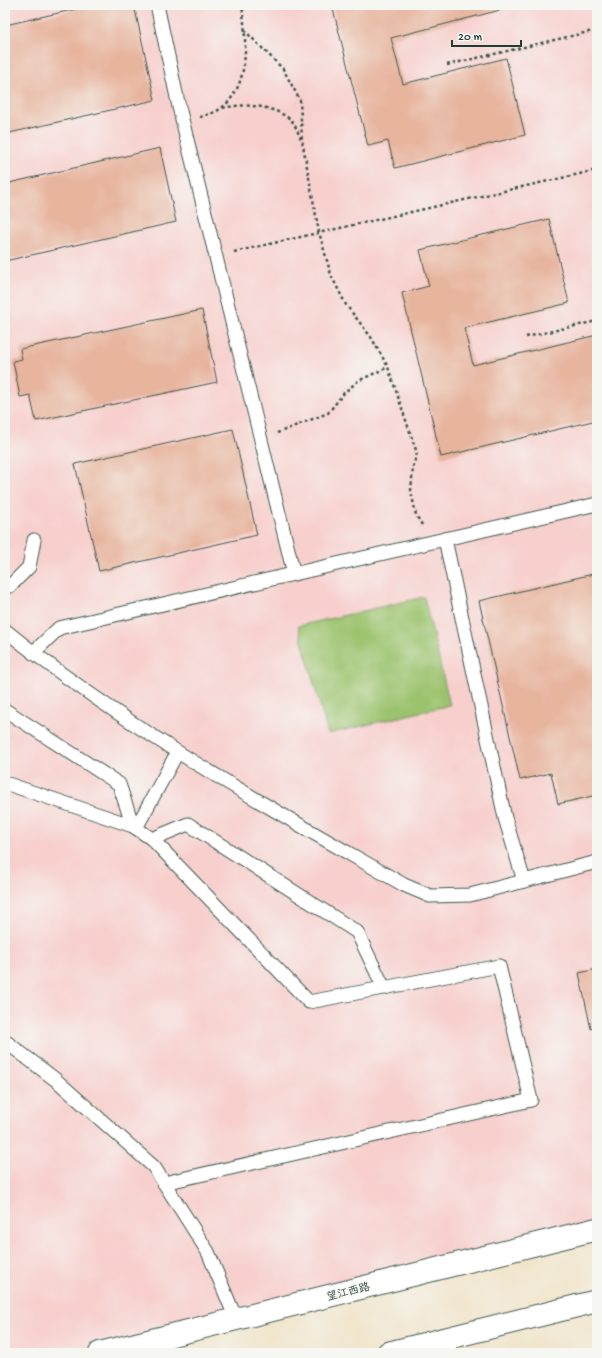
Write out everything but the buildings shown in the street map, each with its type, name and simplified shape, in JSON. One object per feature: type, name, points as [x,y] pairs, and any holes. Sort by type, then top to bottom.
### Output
[{"type":"main road","name":"望江西路","points":[[100,1353],[597,1229]]},
{"type":"main road","points":[[388,1353],[444,1346],[597,1301]]},
{"type":"lane","points":[[157,5],[184,125],[294,574]]},
{"type":"lane","points":[[33,653],[59,628],[597,504]]},
{"type":"lane","points":[[445,539],[505,818],[524,882]]},
{"type":"lane","points":[[5,587],[10,586],[29,567],[34,540]]},
{"type":"lane","points":[[5,630],[51,667],[177,753],[404,885],[430,896],[470,896],[597,862]]},
{"type":"lane","points":[[5,710],[120,784],[135,827]]},
{"type":"lane","points":[[135,827],[177,753]]},
{"type":"lane","points":[[5,783],[135,827],[152,839],[309,1002],[499,966],[531,1100],[164,1183]]},
{"type":"lane","points":[[152,839],[188,824],[214,840],[357,932],[384,988]]},
{"type":"lane","points":[[5,1041],[56,1080],[154,1167],[208,1252],[236,1319]]},
{"type":"path","points":[[222,108],[238,87],[246,53],[242,5]]},
{"type":"path","points":[[244,30],[283,69],[300,100],[302,140],[319,232],[331,275],[346,305],[371,337],[388,367],[416,447],[417,453],[413,467],[411,491],[416,515],[428,543]]},
{"type":"path","points":[[447,65],[597,30]]},
{"type":"path","points":[[184,125],[222,108],[240,104],[274,110],[291,120],[302,140]]},
{"type":"path","points":[[216,256],[597,170]]},
{"type":"path","points":[[526,337],[597,320]]},
{"type":"path","points":[[264,453],[278,431],[328,413],[344,393],[358,381],[388,367]]},
{"type":"shaded area","points":[[5,5],[597,5],[597,1229],[100,1353],[5,1353]]},
{"type":"green space","points":[[424,597],[450,705],[328,734],[298,626]]}]
